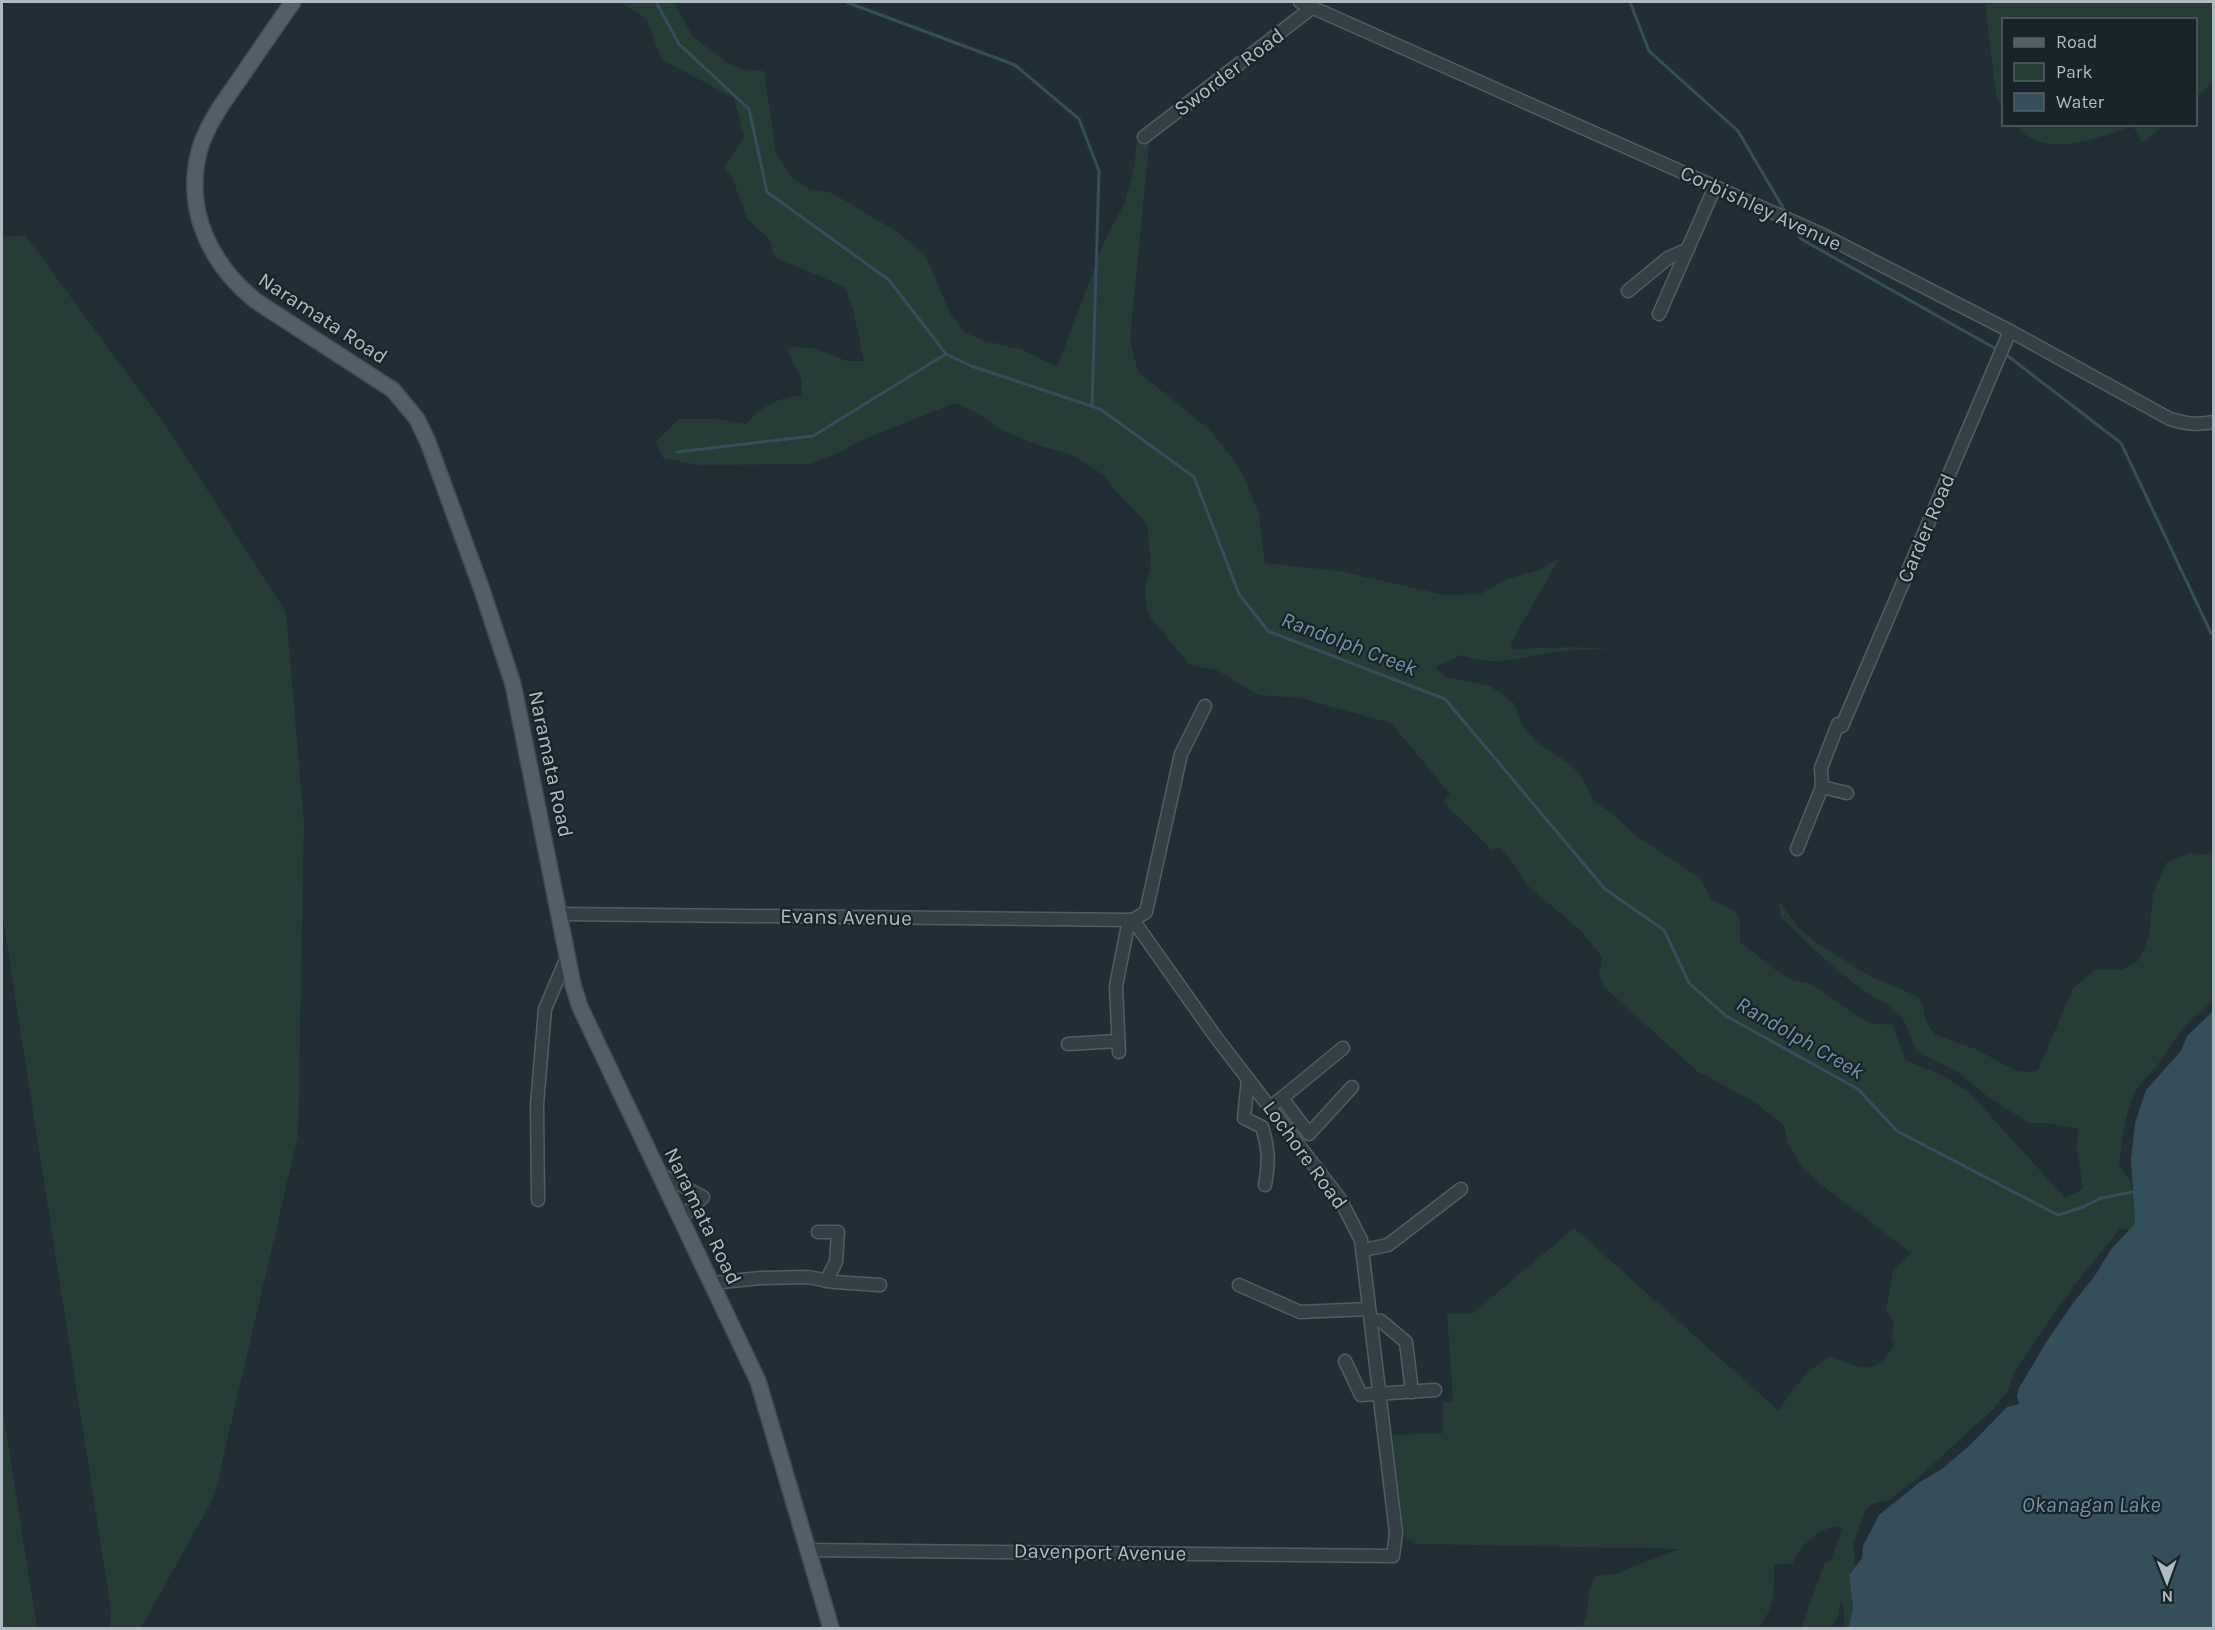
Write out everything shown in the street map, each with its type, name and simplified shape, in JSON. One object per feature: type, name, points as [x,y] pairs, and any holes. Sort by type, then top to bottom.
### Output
[{"type":"main road","name":"Naramata Road","points":[[292,2],[232,89],[199,152],[195,187],[202,226],[213,254],[240,288],[256,301],[379,380],[406,403],[417,418],[428,442],[506,660],[580,1007],[758,1381],[831,1629]]},
{"type":"street","name":"Corbishley Avenue","points":[[1300,2],[1819,233],[2010,331],[2170,419],[2185,424],[2214,423]]},
{"type":"street","name":"Sworder Road","points":[[1144,137],[1313,7]]},
{"type":"street","points":[[1659,314],[1715,187]]},
{"type":"street","points":[[1628,291],[1668,258],[1688,249]]},
{"type":"street","name":"Carder Road","points":[[1797,849],[1822,787],[1821,768],[2010,331]]},
{"type":"street","points":[[1068,1044],[1119,1046],[1116,986],[1131,920],[1146,912],[1181,754],[1205,706]]},
{"type":"street","points":[[1822,787],[1847,794]]},
{"type":"street","name":"Evans Avenue","points":[[560,914],[1131,920]]},
{"type":"street","name":"Lochore Road","points":[[1131,920],[1340,1199],[1361,1240],[1396,1533],[1393,1556]]},
{"type":"street","points":[[538,1200],[537,1105],[546,1009],[568,955]]},
{"type":"street","points":[[1270,1107],[1343,1048]]},
{"type":"street","points":[[1248,1079],[1244,1118],[1262,1127],[1270,1159],[1265,1185]]},
{"type":"street","points":[[1282,1098],[1309,1134],[1352,1087]]},
{"type":"street","points":[[660,1174],[704,1197],[681,1218]]},
{"type":"street","points":[[1363,1250],[1388,1245],[1461,1189]]},
{"type":"street","points":[[818,1232],[838,1232],[836,1262],[826,1281]]},
{"type":"street","points":[[712,1283],[760,1278],[808,1277],[826,1281],[880,1285]]},
{"type":"street","points":[[1239,1285],[1300,1312],[1370,1314],[1406,1342],[1412,1392]]},
{"type":"street","points":[[1345,1361],[1361,1395],[1435,1390]]},
{"type":"street","name":"Davenport Avenue","points":[[807,1550],[1393,1556]]},
{"type":"green space","points":[[619,2],[674,2],[693,37],[729,64],[744,69],[764,71],[776,153],[792,177],[809,189],[832,193],[899,233],[926,257],[951,315],[966,333],[985,341],[1023,350],[1057,367],[1105,240],[1125,202],[1135,164],[1136,142],[1149,143],[1130,340],[1138,372],[1209,429],[1233,459],[1246,481],[1259,515],[1265,563],[1339,571],[1445,595],[1480,594],[1505,580],[1542,569],[1560,557],[1511,643],[1512,649],[1572,647],[1616,649],[1566,651],[1494,661],[1472,659],[1461,655],[1435,667],[1446,677],[1490,686],[1514,703],[1521,722],[1535,741],[1580,774],[1593,800],[1635,835],[1700,878],[1711,899],[1733,910],[1740,917],[1740,942],[1781,974],[1794,981],[1810,983],[1868,1023],[1893,1025],[1905,1060],[1942,1075],[1969,1092],[2065,1198],[2083,1189],[2077,1149],[2078,1129],[2046,1123],[2029,1123],[1988,1097],[1956,1071],[1924,1055],[1915,1048],[1903,1018],[1851,981],[1812,948],[1781,917],[1778,900],[1798,927],[1814,941],[1869,976],[1917,996],[1922,1002],[1927,1023],[1936,1035],[1978,1050],[2016,1071],[2031,1072],[2038,1070],[2073,988],[2095,970],[2123,970],[2139,960],[2149,936],[2153,894],[2166,863],[2189,853],[2213,855],[2213,1002],[2188,1023],[2140,1085],[2128,1110],[2124,1128],[2119,1165],[2131,1181],[2135,1224],[2130,1230],[2120,1229],[2073,1287],[2014,1372],[2008,1391],[1994,1408],[1918,1478],[1889,1500],[1874,1503],[1865,1511],[1853,1545],[1854,1568],[1849,1575],[1853,1608],[1849,1628],[1845,1628],[1841,1600],[1838,1616],[1831,1628],[1801,1628],[1825,1562],[1830,1562],[1842,1529],[1835,1526],[1810,1540],[1800,1550],[1792,1564],[1774,1565],[1773,1599],[1768,1614],[1757,1628],[1582,1628],[1590,1589],[1596,1576],[1620,1573],[1680,1549],[1415,1544],[1404,1536],[1392,1435],[1443,1433],[1443,1402],[1453,1401],[1447,1314],[1472,1314],[1574,1228],[1779,1411],[1801,1380],[1823,1361],[1831,1357],[1860,1367],[1867,1367],[1875,1366],[1888,1355],[1894,1344],[1891,1340],[1893,1321],[1886,1311],[1893,1271],[1911,1253],[1819,1183],[1801,1166],[1788,1143],[1784,1126],[1756,1103],[1697,1071],[1604,987],[1599,974],[1602,957],[1579,929],[1527,885],[1499,847],[1492,850],[1443,802],[1450,794],[1391,723],[1300,698],[1259,695],[1216,670],[1190,665],[1150,617],[1146,605],[1145,587],[1151,567],[1147,524],[1110,485],[1105,476],[1073,455],[1041,446],[1003,431],[977,413],[955,403],[809,464],[698,465],[663,458],[655,442],[679,419],[717,419],[746,424],[770,404],[801,395],[802,380],[787,351],[792,347],[813,348],[847,361],[864,361],[853,309],[845,287],[777,258],[769,239],[747,219],[732,177],[724,168],[744,136],[734,98],[661,59],[647,19]]},
{"type":"green space","points":[[1985,2],[2213,2],[2213,82],[2197,96],[2197,18],[2002,18],[2002,105],[1996,96]]},
{"type":"green space","points":[[2017,126],[2133,126],[2072,144],[2041,142],[2028,136]]},
{"type":"green space","points":[[2133,126],[2163,126],[2142,143]]},
{"type":"green space","points":[[25,235],[166,426],[286,612],[304,823],[298,1136],[214,1497],[141,1628],[110,1628],[111,1610],[2,913],[2,237]]},
{"type":"green space","points":[[2,1405],[37,1628],[2,1628]]},
{"type":"water","name":"Okanagan Lake","points":[[2213,1011],[2213,1628],[1849,1628],[1853,1608],[1849,1575],[1862,1558],[1863,1546],[1879,1515],[1920,1482],[1942,1469],[1970,1445],[2007,1407],[2019,1404],[2017,1396],[2019,1388],[2047,1341],[2094,1277],[2112,1248],[2135,1224],[2131,1159],[2135,1123],[2146,1090],[2181,1051],[2187,1036]]},
{"type":"waterway","name":"Randolph Creek","points":[[656,2],[679,44],[749,109],[767,192],[889,280],[946,354],[971,366],[1100,409],[1194,477],[1239,594],[1268,631],[1445,699],[1605,889],[1664,930],[1689,983],[1726,1016],[1858,1089],[1897,1131],[2058,1215],[2101,1198],[2132,1192]]},
{"type":"waterway","points":[[846,2],[1015,65],[1079,119],[1099,171],[1092,406]]},
{"type":"waterway","points":[[1630,2],[1649,51],[1738,131],[1785,211]]},
{"type":"waterway","points":[[1798,233],[1801,239],[1998,350]]},
{"type":"waterway","points":[[2004,353],[2121,443],[2211,633],[2214,634]]},
{"type":"waterway","points":[[677,452],[813,436],[946,354]]}]
